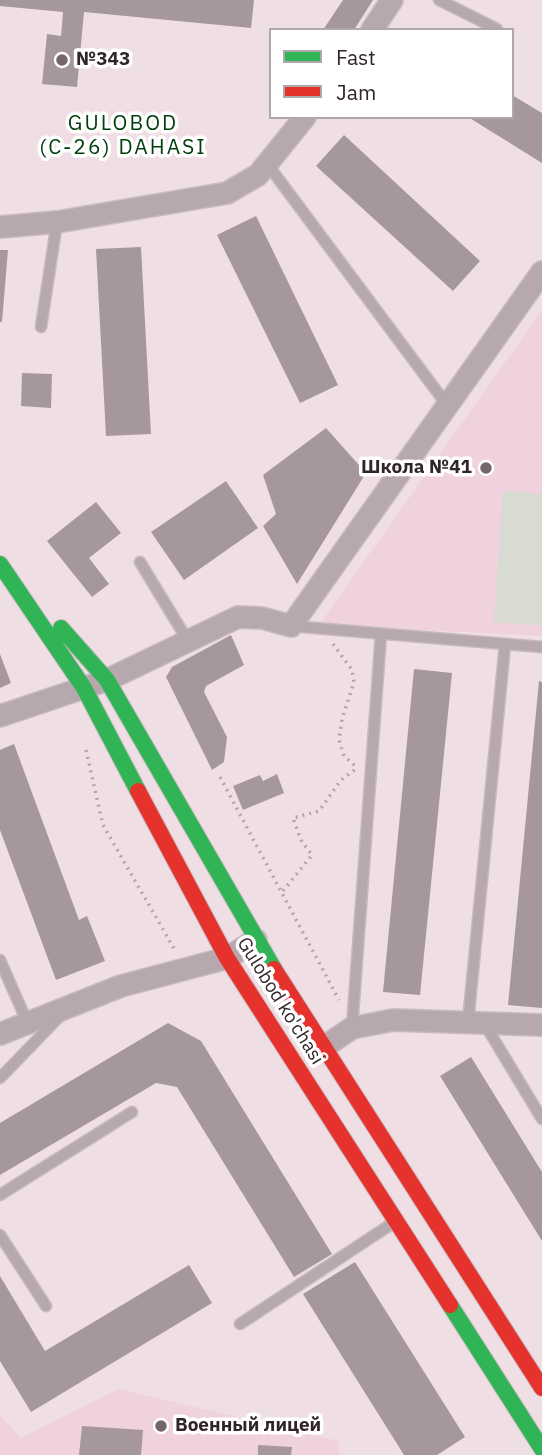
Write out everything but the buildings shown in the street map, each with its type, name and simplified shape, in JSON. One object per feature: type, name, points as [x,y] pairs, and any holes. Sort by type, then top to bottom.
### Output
[{"type":"street","points":[[373,28],[392,0]]},
{"type":"street","points":[[0,227],[57,222],[227,193],[244,185],[268,165],[303,119]]},
{"type":"street","points":[[0,716],[107,680],[238,617],[262,618],[291,626],[542,272]]},
{"type":"street","name":"Gulobod ko'chasi","points":[[0,562],[107,680],[256,940],[542,1388]]},
{"type":"street","name":"Gulobod ko'chasi","points":[[0,562],[83,688],[227,958],[395,1221],[539,1438]]},
{"type":"street","points":[[0,1034],[121,986],[227,958],[256,940]]},
{"type":"street","points":[[324,1047],[352,1024],[393,1020],[542,1025]]},
{"type":"lane","points":[[439,0],[495,28]]},
{"type":"lane","points":[[268,165],[447,405]]},
{"type":"lane","points":[[41,327],[57,222]]},
{"type":"lane","points":[[140,562],[188,641]]},
{"type":"lane","points":[[291,626],[542,648]]},
{"type":"lane","points":[[352,1024],[381,634]]},
{"type":"lane","points":[[505,645],[476,1022],[542,1119]]},
{"type":"lane","points":[[0,960],[28,1024]]},
{"type":"lane","points":[[0,1078],[69,1007]]},
{"type":"lane","points":[[0,1195],[132,1112]]},
{"type":"lane","points":[[240,1324],[395,1221]]},
{"type":"lane","points":[[0,1235],[46,1306]]},
{"type":"path","points":[[283,891],[312,855],[301,840],[293,818],[319,811],[341,780],[358,767],[344,756],[339,740],[342,719],[354,682],[352,670],[321,629]]},
{"type":"path","points":[[84,745],[103,825],[186,968]]},
{"type":"path","points":[[220,777],[352,1024]]},
{"type":"shaded area","name":"Школа №41","points":[[542,310],[542,636],[319,625]]},
{"type":"shaded area","points":[[503,491],[542,494],[542,626],[494,622]]},
{"type":"shaded area","name":"Военный лицей","points":[[119,1389],[339,1441],[339,1455],[0,1455],[0,1415],[21,1438]]},
{"type":"traffic: fast","points":[[0,564],[84,688],[138,791]]},
{"type":"traffic: fast","points":[[61,628],[107,680],[274,969]]},
{"type":"traffic: fast","points":[[450,1305],[542,1449]]},
{"type":"traffic: jam","points":[[138,791],[227,958],[450,1305]]},
{"type":"traffic: jam","points":[[274,969],[542,1388]]},
{"type":"place","name":"№343","points":[[62,60]]},
{"type":"place","name":"Школа №41","points":[[486,468]]},
{"type":"place","name":"Военный лицей","points":[[161,1426]]},
{"type":"district","name":"GULOBOD (C-26) DAHASI","points":[[123,136]]}]
